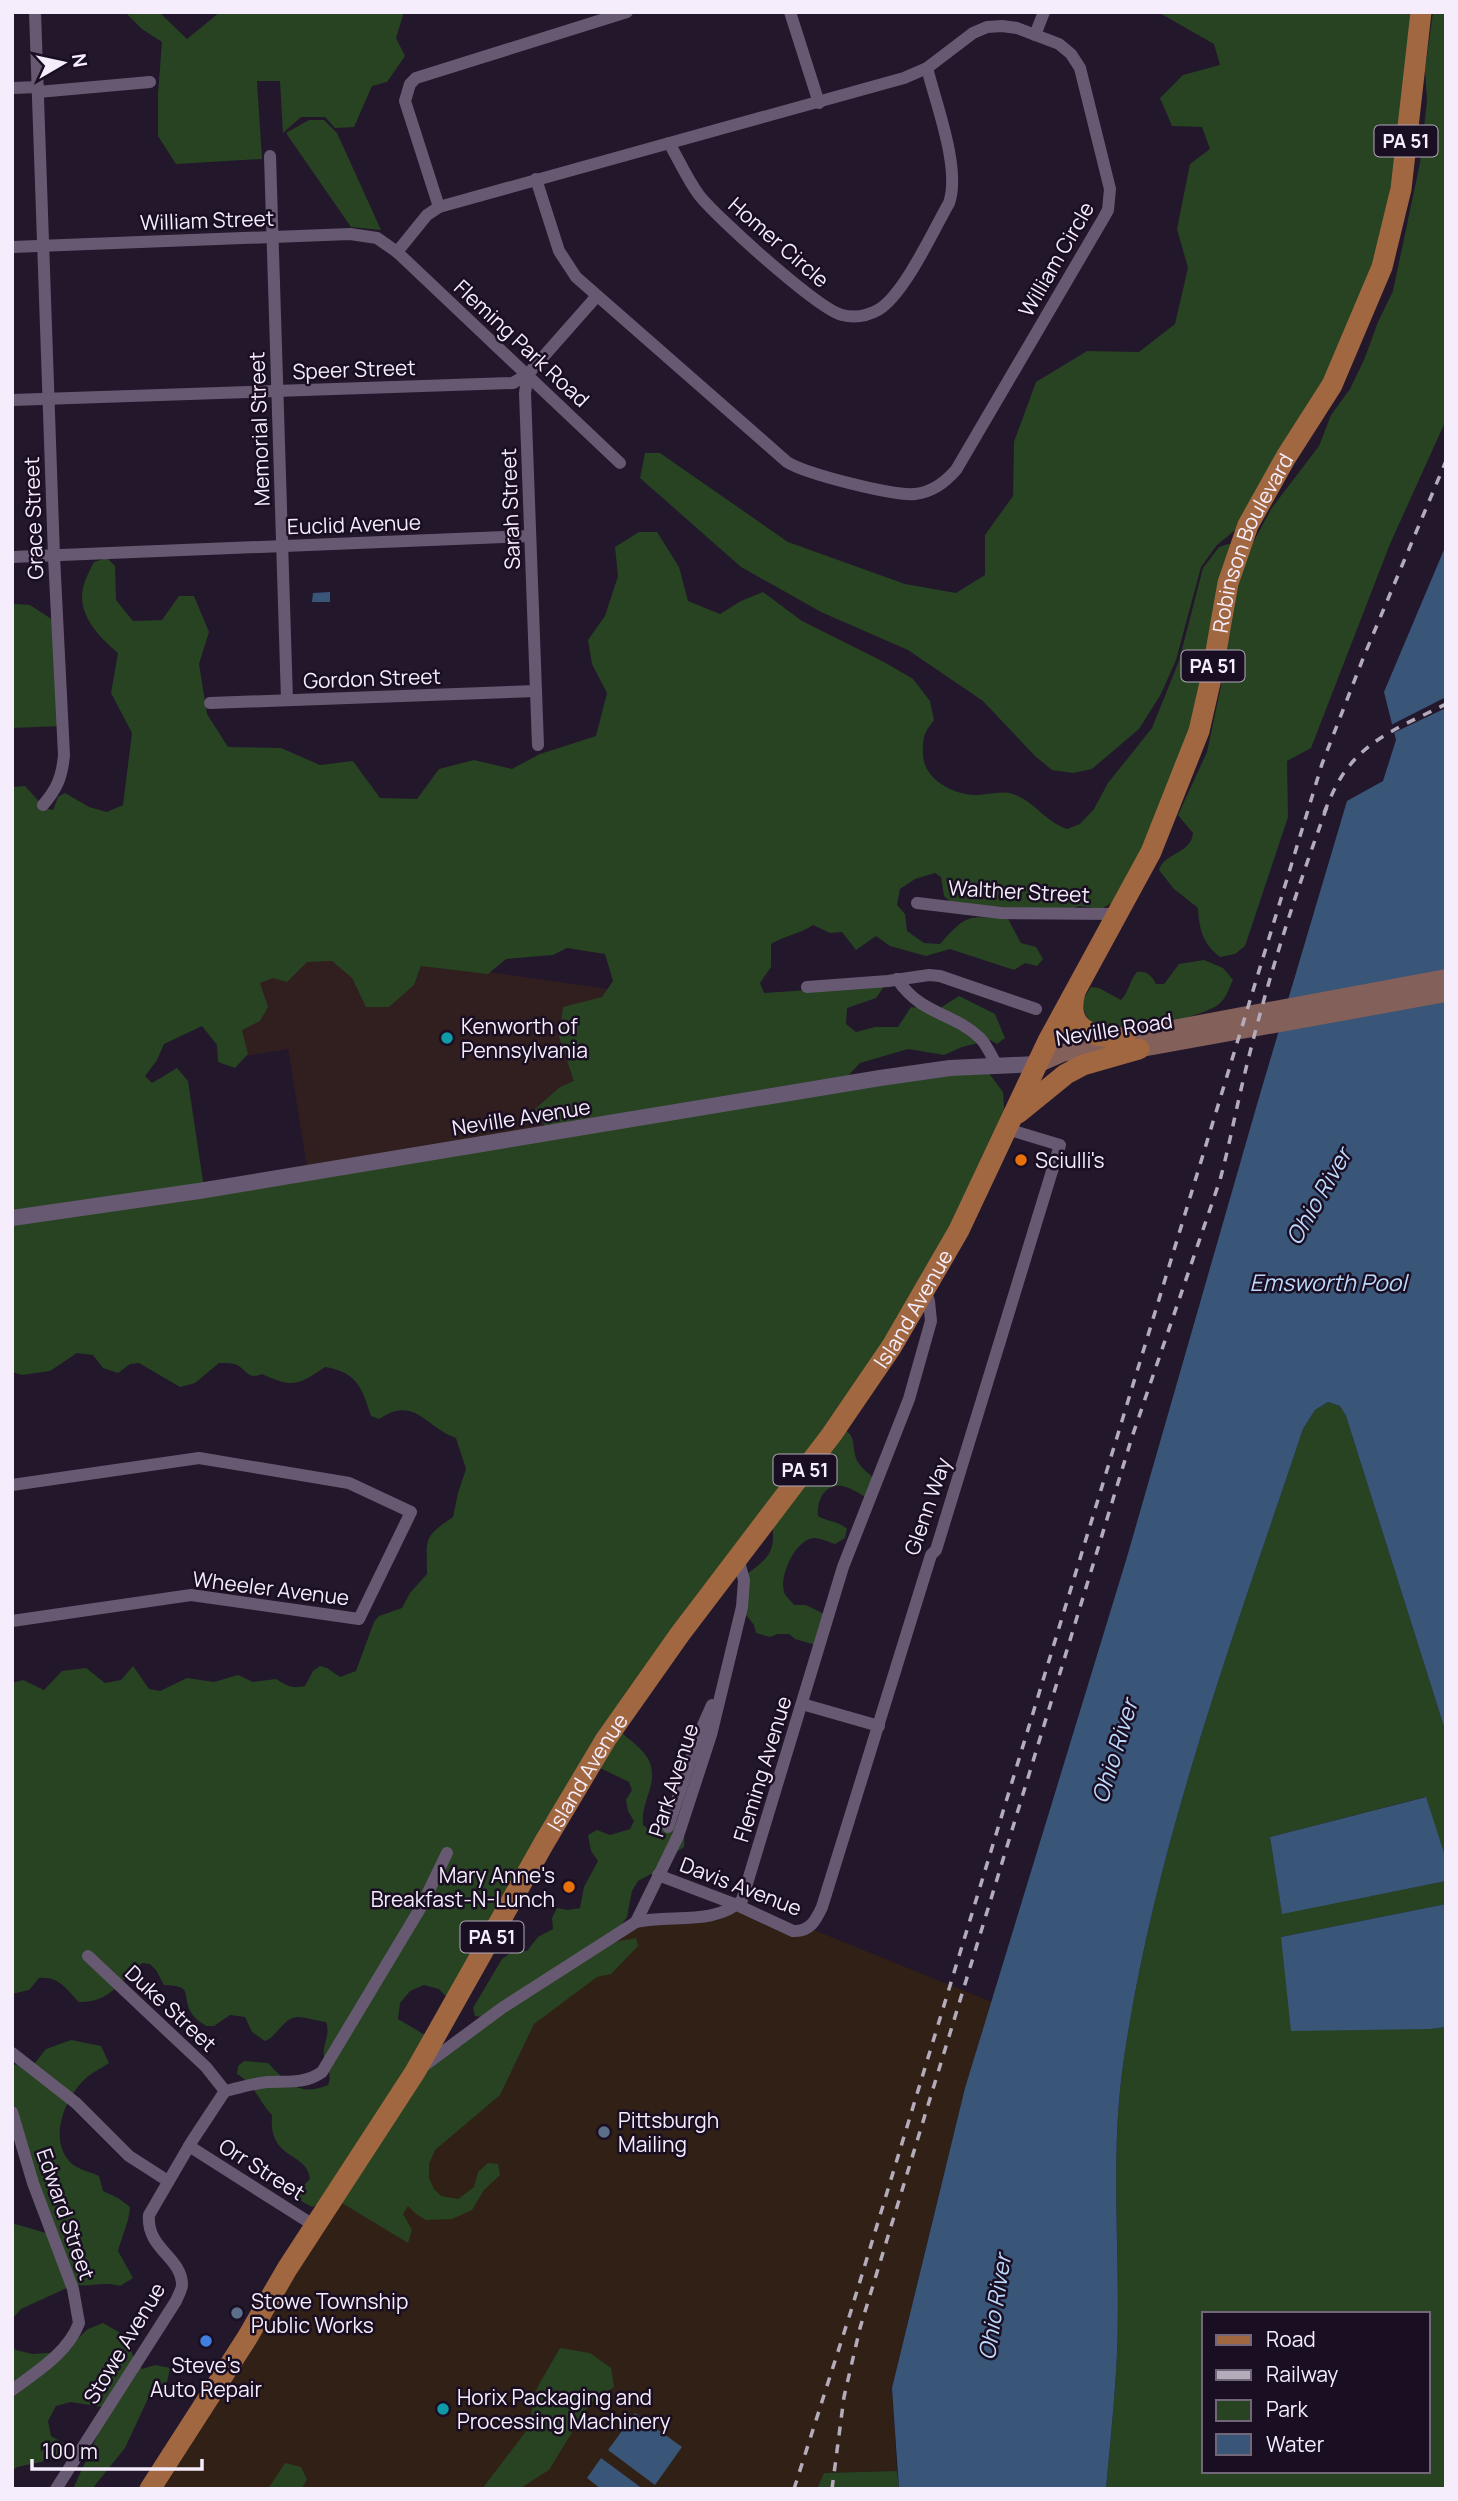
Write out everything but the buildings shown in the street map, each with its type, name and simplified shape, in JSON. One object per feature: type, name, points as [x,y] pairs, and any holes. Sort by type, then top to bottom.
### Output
[{"type":"main road","name":"Robinson Boulevard","points":[[1037,1064],[1078,983],[1151,852],[1199,731],[1228,583],[1248,525],[1286,457],[1332,385],[1382,267],[1401,189],[1421,12]]},
{"type":"main road","name":"Neville Road","points":[[1037,1064],[1062,1053],[1132,1044],[1446,978]]},
{"type":"main road","points":[[1078,983],[1073,1000],[1079,1026],[1098,1037],[1132,1044]]},
{"type":"main road","name":"Neville Road","points":[[1192,1031],[1446,993]]},
{"type":"main road","points":[[1009,1124],[1066,1074],[1132,1044]]},
{"type":"main road","name":"Island Avenue","points":[[150,2489],[415,2072],[606,1739],[680,1634],[832,1434],[892,1346],[958,1230],[1037,1064]]},
{"type":"street","name":"Grace Street","points":[[35,12],[54,556],[64,755],[57,789],[43,805]]},
{"type":"street","points":[[439,207],[405,101],[410,84],[416,78],[627,12]]},
{"type":"street","points":[[790,12],[819,103]]},
{"type":"street","points":[[1035,35],[1044,12]]},
{"type":"street","name":"William Circle","points":[[397,252],[427,215],[439,207],[536,179],[819,103],[904,78],[927,68],[973,33],[987,27],[1002,26],[1035,35],[1059,44],[1071,54],[1080,68],[1111,189],[1111,199],[1103,219],[956,470],[945,482],[930,491],[914,494],[797,468],[576,278],[559,251],[536,179]]},
{"type":"street","name":"Homer Circle","points":[[669,143],[693,187],[721,217],[816,302],[841,315],[863,316],[881,308],[895,296],[953,192],[951,162],[927,68]]},
{"type":"street","points":[[12,88],[38,90],[150,82]]},
{"type":"street","name":"Memorial Street","points":[[270,156],[287,700]]},
{"type":"street","name":"William Street","points":[[12,247],[364,234],[377,238],[397,252]]},
{"type":"street","name":"Fleming Park Road","points":[[397,252],[620,463]]},
{"type":"street","points":[[528,374],[596,297]]},
{"type":"street","name":"Speer Street","points":[[12,400],[513,383],[528,374]]},
{"type":"street","name":"Sarah Street","points":[[528,374],[525,393],[538,744]]},
{"type":"street","name":"Euclid Avenue","points":[[12,557],[530,536]]},
{"type":"street","name":"Gordon Street","points":[[210,703],[536,691]]},
{"type":"street","name":"Walther Street","points":[[917,903],[1001,913],[1118,914]]},
{"type":"street","points":[[807,987],[940,976],[1036,1009]]},
{"type":"street","points":[[897,979],[906,993],[918,1003],[973,1032],[983,1041],[997,1066]]},
{"type":"street","name":"Neville Avenue","points":[[12,1218],[226,1187],[880,1078],[950,1068],[1037,1064]]},
{"type":"street","name":"Glenn Way","points":[[809,1928],[816,1919],[831,1882],[931,1555],[936,1550],[1059,1145],[1009,1124]]},
{"type":"street","name":"Fleming Avenue","points":[[737,1905],[745,1892],[843,1567],[909,1399],[930,1321],[929,1301],[925,1291]]},
{"type":"street","name":"Wheeler Avenue","points":[[12,1485],[199,1458],[349,1483],[411,1512],[359,1619],[191,1595],[12,1621]]},
{"type":"street","name":"Park Avenue","points":[[636,1922],[678,1836],[710,1735],[742,1607],[744,1580],[738,1558]]},
{"type":"street","name":"Park Avenue","points":[[668,1827],[700,1732],[721,1686]]},
{"type":"street","points":[[802,1704],[879,1726]]},
{"type":"street","points":[[12,2053],[76,2103],[129,2156],[168,2181],[225,2091],[267,2082],[311,2080],[322,2072],[421,1907],[447,1853]]},
{"type":"street","name":"Davis Avenue","points":[[658,1875],[737,1905],[793,1931],[809,1928]]},
{"type":"street","points":[[415,2072],[502,2008],[636,1922],[659,1918],[709,1916],[724,1913],[737,1905]]},
{"type":"street","name":"Duke Street","points":[[88,1956],[206,2067],[225,2091]]},
{"type":"street","name":"Edward Street","points":[[12,2112],[33,2183],[73,2289],[79,2323],[68,2343],[12,2390]]},
{"type":"street","name":"Orr Street","points":[[189,2146],[315,2226]]},
{"type":"street","name":"Stowe Avenue","points":[[56,2489],[176,2301],[182,2285],[177,2269],[155,2244],[148,2228],[149,2215],[168,2181]]},
{"type":"shaded area","points":[[220,934],[821,1019],[831,1087],[308,1173],[288,1049],[240,1057]]},
{"type":"shaded area","points":[[737,1905],[793,1931],[809,1928],[992,2002],[965,2088],[892,2388],[897,2471],[824,2473],[817,2489],[150,2489],[315,2226],[636,1922]]},
{"type":"green space","points":[[159,12],[187,39],[220,12],[404,12],[396,38],[405,56],[387,82],[372,86],[354,127],[335,128],[325,117],[301,117],[283,133],[280,81],[257,81],[262,159],[176,164],[158,136],[162,42],[142,29],[126,13]]},
{"type":"green space","points":[[1158,12],[1417,12],[1379,266],[1329,383],[1247,525],[1234,531],[1217,545],[1201,567],[1176,660],[1161,694],[1139,729],[1092,769],[1073,773],[1052,770],[1035,756],[983,701],[908,650],[821,612],[741,567],[640,478],[645,453],[660,453],[788,542],[905,584],[956,593],[985,575],[985,535],[1013,496],[1014,442],[1036,382],[1087,351],[1139,352],[1175,324],[1188,268],[1177,229],[1190,164],[1210,149],[1202,127],[1172,126],[1160,98],[1183,75],[1220,65],[1214,44]]},
{"type":"green space","points":[[1433,12],[1446,12],[1446,420],[1390,544],[1311,748],[1287,761],[1288,817],[1245,946],[1235,954],[1220,957],[1203,936],[1198,908],[1174,889],[1159,870],[1162,864],[1188,845],[1193,833],[1178,815],[1207,752],[1221,686],[1227,624],[1244,560],[1271,509],[1319,446],[1331,415],[1350,389],[1364,360],[1393,291],[1420,163],[1427,101],[1425,70]]},
{"type":"green space","points":[[309,120],[324,120],[337,133],[381,230],[351,227],[286,133]]},
{"type":"green space","points":[[639,532],[657,532],[679,567],[688,601],[720,614],[763,592],[802,621],[913,679],[930,701],[934,720],[926,732],[923,755],[928,771],[934,778],[948,788],[966,794],[1013,794],[1067,829],[1080,824],[1094,809],[1108,783],[1152,728],[1179,661],[1203,568],[1219,547],[1234,545],[1211,675],[1126,895],[1101,909],[1079,906],[1064,912],[955,906],[944,896],[941,877],[935,873],[915,879],[900,889],[897,905],[905,914],[907,931],[924,943],[940,944],[963,922],[976,917],[1008,919],[1021,943],[1036,947],[1043,959],[1037,966],[1025,963],[1014,970],[950,949],[926,956],[890,946],[876,936],[856,950],[842,932],[830,933],[813,925],[771,944],[771,967],[760,983],[764,993],[885,985],[876,998],[847,1008],[846,1024],[856,1032],[875,1027],[898,1027],[911,1007],[937,1010],[959,996],[995,1014],[1005,1038],[997,1044],[990,1040],[944,1055],[908,1049],[860,1063],[843,1081],[547,1130],[535,1109],[560,1087],[574,1081],[559,1037],[563,1007],[602,997],[613,981],[605,954],[567,948],[553,955],[506,959],[488,974],[421,966],[414,985],[389,1007],[366,1007],[352,978],[332,961],[307,962],[287,982],[273,978],[260,983],[268,1007],[260,1021],[242,1030],[248,1054],[235,1068],[218,1062],[217,1045],[202,1026],[164,1044],[157,1060],[145,1076],[152,1083],[177,1068],[188,1081],[204,1188],[12,1216],[12,787],[25,786],[45,808],[53,810],[58,797],[65,793],[89,807],[107,812],[123,805],[132,733],[111,693],[118,653],[97,633],[83,607],[83,588],[94,562],[107,558],[115,566],[116,600],[133,621],[162,620],[179,596],[194,596],[209,632],[199,664],[207,714],[228,747],[281,748],[320,765],[353,761],[380,798],[417,799],[439,769],[474,760],[512,769],[540,754],[596,736],[607,693],[592,664],[588,640],[605,616],[618,576],[615,547]]},
{"type":"green space","points":[[12,605],[30,605],[56,622],[61,726],[12,728]]},
{"type":"green space","points":[[1204,960],[1223,968],[1233,980],[1224,999],[1210,1009],[1179,1020],[1123,1029],[1098,1027],[1087,1017],[1082,1001],[1091,987],[1099,988],[1121,1000],[1137,972],[1148,974],[1156,984],[1164,984],[1179,964]]},
{"type":"green space","points":[[951,1072],[988,1072],[1003,1092],[1005,1121],[885,1349],[683,1621],[451,2002],[439,1989],[424,1985],[410,1991],[400,2003],[398,2019],[430,2038],[326,2201],[312,2207],[294,2197],[294,2188],[304,2185],[310,2179],[307,2170],[281,2148],[272,2130],[272,2115],[252,2088],[237,2074],[238,2066],[244,2061],[268,2063],[281,2077],[302,2089],[328,2085],[329,2074],[324,2052],[328,2031],[326,2022],[292,2018],[265,2041],[252,2032],[245,2017],[230,2015],[214,2026],[206,2026],[192,2014],[184,1990],[164,1985],[150,1964],[142,1963],[100,1999],[79,2002],[62,1984],[46,1978],[39,1978],[29,1990],[12,1994],[12,1683],[23,1680],[44,1690],[62,1671],[86,1668],[105,1683],[121,1680],[133,1666],[149,1689],[160,1691],[187,1678],[214,1682],[238,1675],[253,1682],[276,1679],[297,1687],[305,1686],[313,1671],[320,1666],[340,1677],[356,1671],[374,1622],[379,1616],[402,1608],[410,1593],[427,1574],[428,1540],[453,1517],[466,1469],[456,1438],[411,1411],[391,1412],[379,1419],[371,1416],[357,1383],[336,1369],[325,1367],[308,1378],[288,1383],[262,1374],[251,1375],[235,1364],[219,1363],[195,1383],[180,1387],[139,1363],[130,1364],[118,1373],[103,1368],[93,1355],[77,1353],[50,1371],[22,1375],[12,1372],[12,1221]]},
{"type":"green space","points":[[1328,1402],[1340,1406],[1346,1416],[1446,1733],[1446,1859],[1425,1797],[1270,1837],[1282,1913],[1446,1881],[1446,1904],[1281,1937],[1431,2029],[1446,2027],[1446,2489],[1106,2489],[1117,2353],[1117,2132],[1124,2058],[1138,1977],[1156,1898],[1200,1740],[1303,1429],[1315,1410]]},
{"type":"green space","points":[[840,1428],[850,1434],[858,1462],[875,1480],[867,1498],[842,1486],[830,1488],[822,1495],[818,1516],[844,1526],[847,1529],[845,1538],[835,1544],[814,1538],[801,1544],[790,1559],[783,1585],[785,1594],[794,1605],[806,1605],[824,1614],[819,1646],[795,1639],[789,1634],[770,1637],[756,1633],[754,1625],[743,1611],[747,1574],[762,1562],[770,1551],[773,1538],[772,1518]]},
{"type":"green space","points":[[617,1729],[646,1755],[650,1762],[652,1780],[644,1808],[643,1825],[649,1830],[657,1830],[667,1822],[676,1825],[683,1834],[684,1847],[668,1857],[655,1872],[638,1881],[632,1891],[627,1917],[620,1927],[609,1932],[606,1939],[483,2017],[475,2016],[473,2008],[502,1959],[513,1951],[527,1951],[538,1937],[553,1929],[552,1918],[557,1908],[580,1908],[584,1887],[598,1861],[591,1851],[588,1835],[597,1830],[610,1835],[630,1829],[634,1821],[626,1800],[632,1790],[629,1782],[594,1765]]},
{"type":"green space","points":[[636,1938],[638,1946],[611,1974],[597,1977],[534,2024],[500,2095],[435,2150],[429,2164],[429,2178],[441,2196],[458,2199],[474,2187],[478,2172],[488,2163],[498,2164],[500,2175],[484,2190],[472,2210],[452,2219],[426,2220],[408,2206],[403,2214],[412,2230],[408,2243],[337,2200],[420,2073],[478,2029],[608,1943]]},
{"type":"green space","points":[[71,2040],[101,2046],[109,2063],[88,2076],[75,2090],[61,2120],[60,2142],[70,2162],[99,2176],[103,2191],[130,2207],[118,2251],[133,2278],[120,2286],[76,2285],[39,2192],[12,2098],[12,2064],[31,2068],[46,2049]]},
{"type":"green space","points":[[12,2223],[46,2233],[69,2287],[21,2309],[12,2319]]},
{"type":"green space","points":[[103,2323],[131,2339],[132,2354],[142,2369],[155,2365],[170,2368],[167,2382],[151,2392],[125,2448],[92,2489],[73,2489],[103,2423],[102,2407],[71,2402],[56,2406],[48,2421],[51,2436],[65,2444],[60,2458],[17,2467],[12,2471],[12,2346],[16,2350],[32,2354],[63,2352],[88,2329]]},
{"type":"green space","points":[[560,2348],[590,2353],[611,2368],[614,2387],[590,2403],[549,2470],[519,2489],[482,2489],[527,2430],[537,2388]]},
{"type":"green space","points":[[285,2463],[301,2467],[307,2480],[301,2489],[268,2489]]},
{"type":"green space","points":[[897,2471],[899,2489],[817,2489],[824,2473]]},
{"type":"water","name":"Emsworth Pool","points":[[1446,545],[1446,1733],[1346,1416],[1340,1406],[1328,1402],[1315,1410],[1303,1429],[1224,1662],[1177,1819],[1138,1977],[1124,2058],[1117,2132],[1117,2353],[1106,2489],[899,2489],[892,2388],[965,2088],[1127,1557],[1347,801],[1383,781],[1396,740],[1384,692]]},
{"type":"water","points":[[330,592],[330,602],[312,602],[313,593]]},
{"type":"water","points":[[1426,1797],[1446,1859],[1446,1881],[1282,1914],[1270,1837]]},
{"type":"water","points":[[1446,1904],[1446,2027],[1291,2031],[1281,1937]]},
{"type":"water","points":[[635,2413],[682,2447],[655,2485],[608,2450]]},
{"type":"water","points":[[601,2458],[643,2489],[601,2489],[587,2478]]},
{"type":"pier","points":[[1446,697],[1446,708],[1391,734],[1389,726]]},
{"type":"railway","points":[[794,2489],[850,2314],[1322,764],[1446,461]]},
{"type":"railway","points":[[1324,813],[1342,776],[1370,745],[1446,704]]},
{"type":"railway","points":[[832,2489],[844,2397],[860,2328],[1132,1437],[1220,1180],[1271,976],[1328,804]]},
{"type":"place","name":"Kenworth of Pennsylvania","points":[[447,1038]]},
{"type":"place","name":"Sciulli's","points":[[1021,1160]]},
{"type":"place","name":"Mary Anne's Breakfast-N-Lunch","points":[[569,1887]]},
{"type":"place","name":"Pittsburgh Mailing","points":[[604,2132]]},
{"type":"place","name":"Stowe Township Public Works","points":[[237,2313]]},
{"type":"place","name":"Steve's Auto Repair","points":[[206,2341]]},
{"type":"place","name":"Horix Packaging and Processing Machinery","points":[[443,2409]]},
{"type":"water label","name":"Ohio River","points":[[1318,1196]]},
{"type":"water label","name":"Ohio River","points":[[1114,1751]]},
{"type":"water label","name":"Ohio River","points":[[994,2307]]}]
